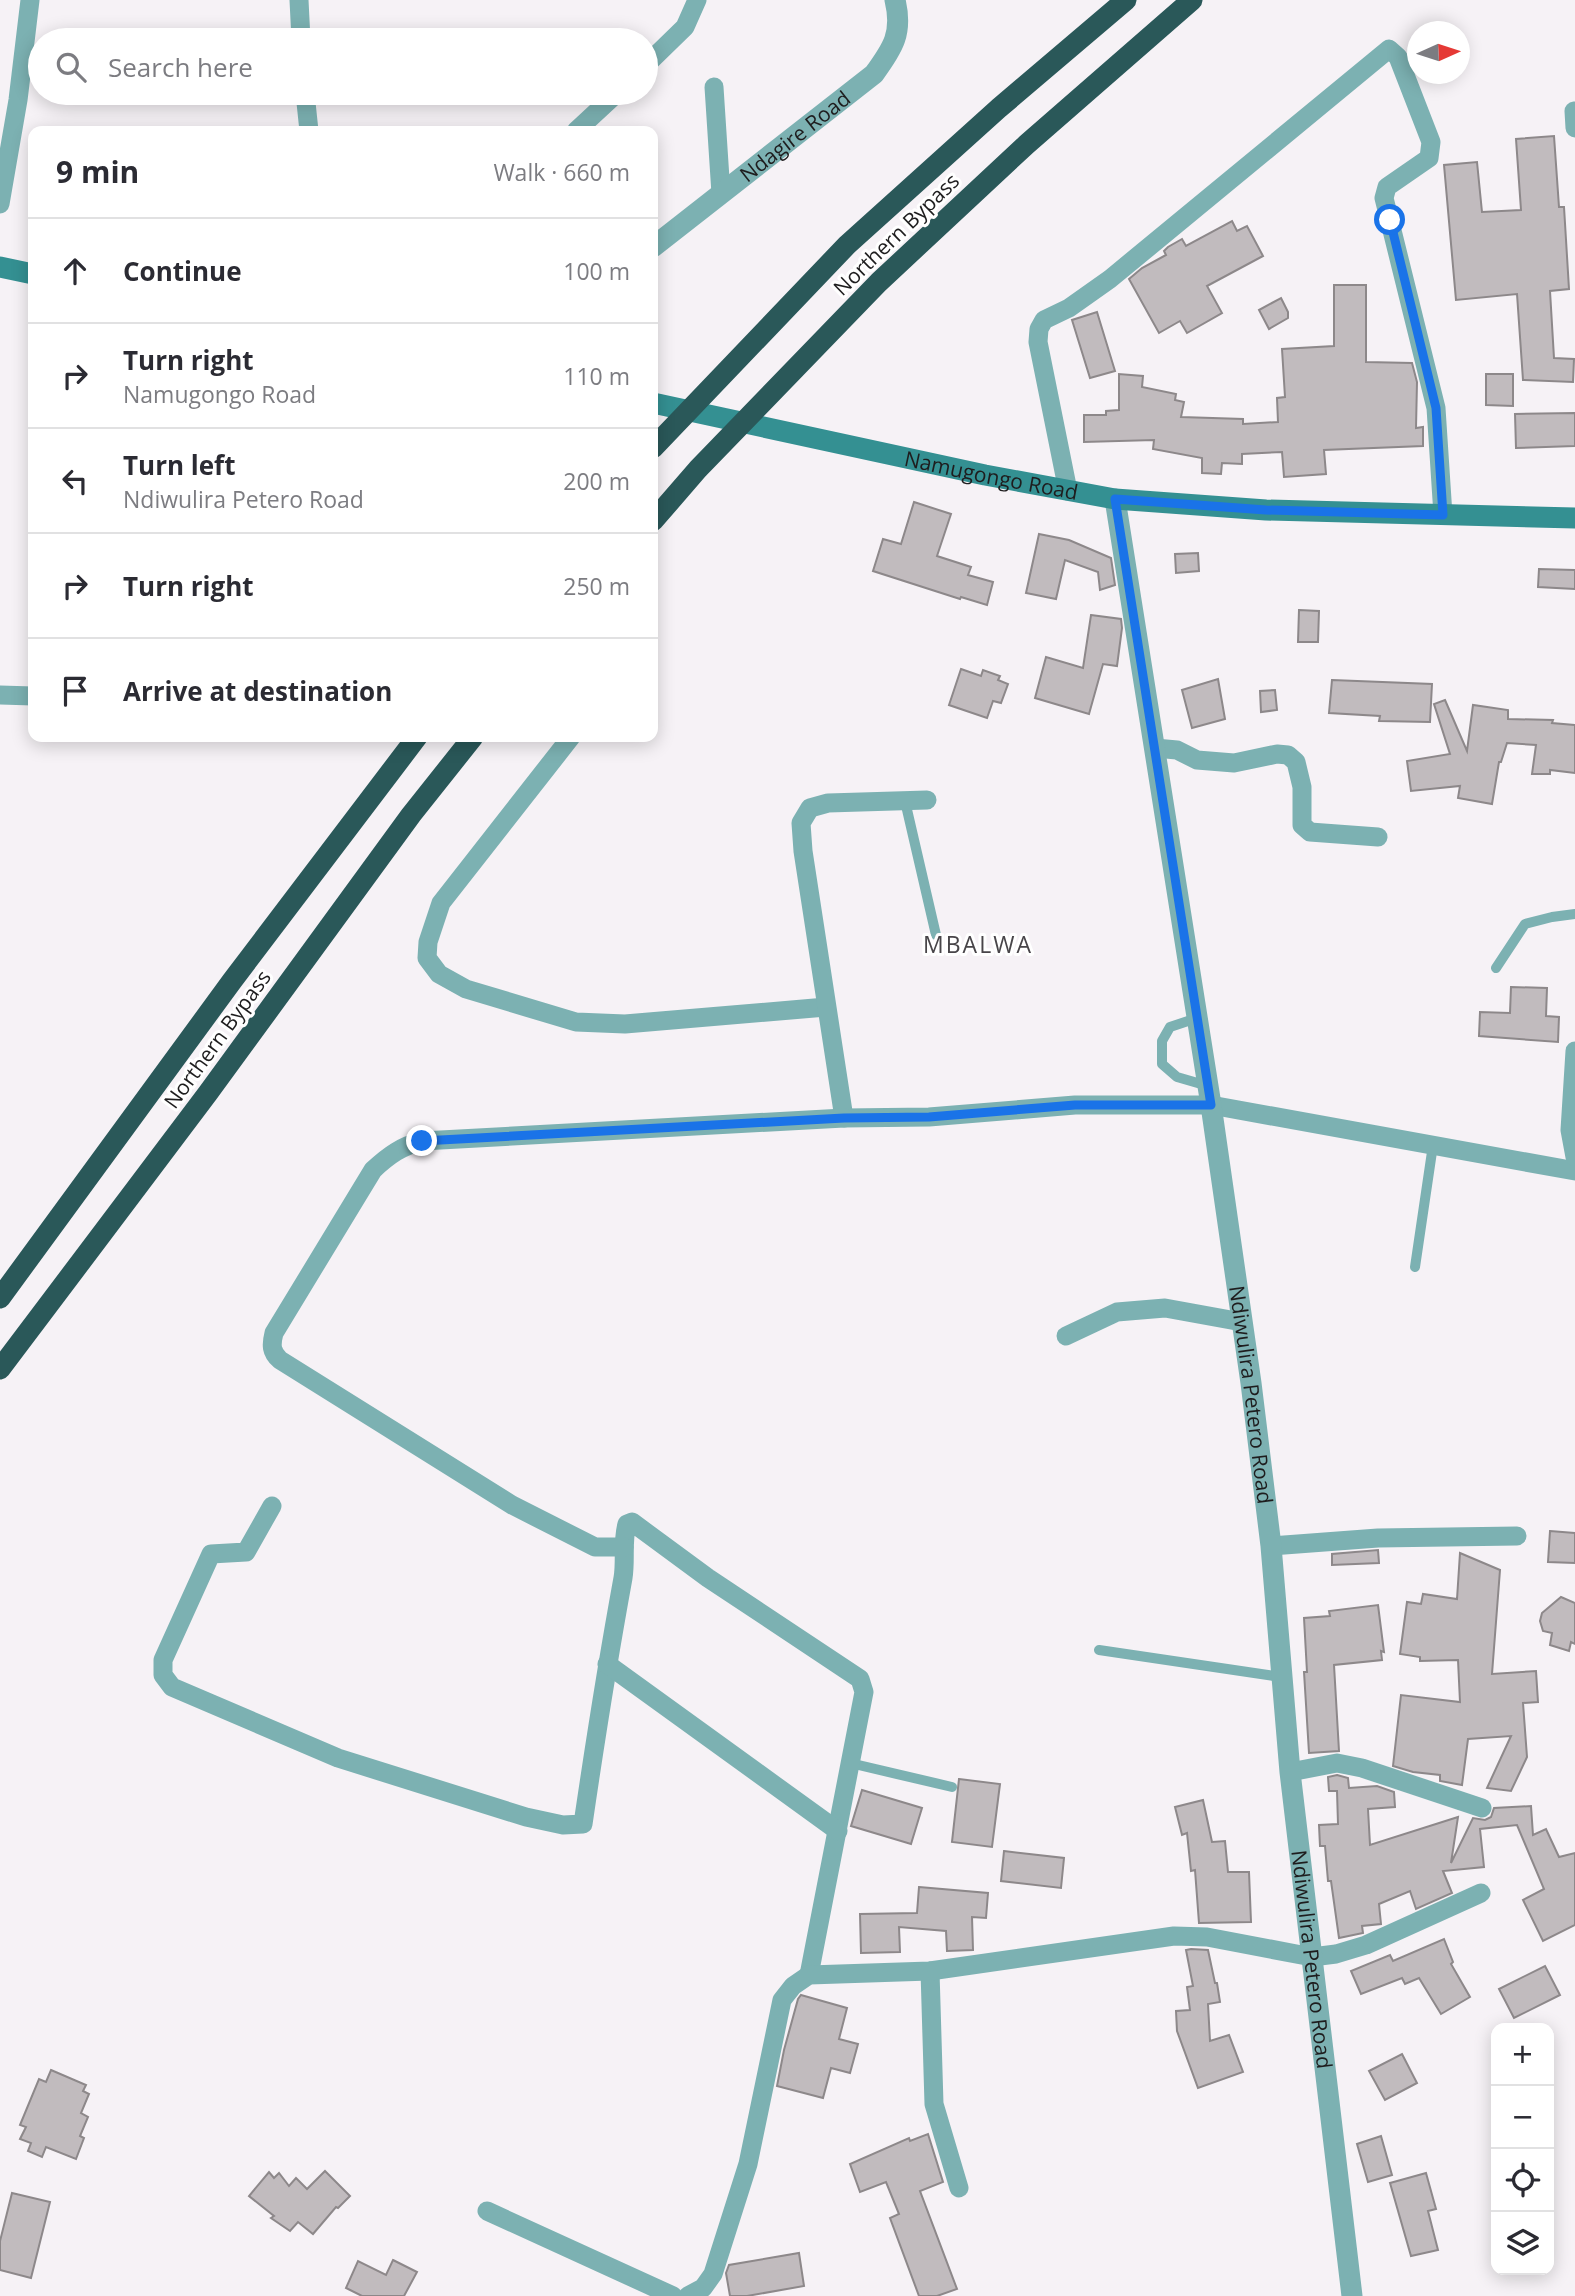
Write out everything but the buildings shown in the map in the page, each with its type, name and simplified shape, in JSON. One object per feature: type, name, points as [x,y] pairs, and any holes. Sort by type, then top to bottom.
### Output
[{"type":"highway","name":"Northern Bypass","points":[[658,443],[847,245],[999,108],[1126,0]]},
{"type":"highway","name":"Northern Bypass","points":[[658,515],[698,468],[879,282],[1027,144],[1192,0]]},
{"type":"highway","name":"Northern Bypass","points":[[0,1298],[232,981],[412,742]]},
{"type":"highway","name":"Northern Bypass","points":[[0,1369],[208,1093],[411,815],[469,742]]},
{"type":"main road","points":[[0,267],[28,273]]},
{"type":"main road","name":"Namugongo Road","points":[[658,404],[829,442],[1115,499],[1266,510],[1575,517]]},
{"type":"street","points":[[0,205],[18,100],[30,0]]},
{"type":"street","points":[[299,0],[300,28]]},
{"type":"street","points":[[658,53],[685,27],[697,0]]},
{"type":"street","name":"Ndagire Road","points":[[658,243],[874,74],[898,35],[895,0]]},
{"type":"street","points":[[1068,491],[1038,342],[1039,329],[1044,320],[1069,308],[1110,279],[1389,48],[1398,57],[1431,142],[1429,158],[1387,187],[1384,198],[1436,408],[1443,515]]},
{"type":"street","points":[[714,87],[721,194]]},
{"type":"street","points":[[306,105],[308,126]]},
{"type":"street","points":[[581,126],[604,105]]},
{"type":"street","points":[[1574,111],[1575,128]]},
{"type":"street","name":"Ndiwulira Petero Road","points":[[1115,499],[1210,1096],[1242,1322],[1270,1546],[1290,1772],[1352,2296]]},
{"type":"street","points":[[0,695],[28,696]]},
{"type":"street","points":[[567,742],[441,903],[428,942],[427,958],[439,974],[466,989],[576,1022],[599,1024],[825,1007]]},
{"type":"street","points":[[1155,748],[1177,750],[1197,760],[1234,763],[1277,754],[1288,755],[1296,762],[1302,787],[1302,825],[1310,832],[1378,837]]},
{"type":"street","points":[[844,1118],[825,1007],[801,823],[810,808],[828,803],[927,800]]},
{"type":"street","points":[[1575,1051],[1570,1130],[1575,1157]]},
{"type":"street","points":[[624,1546],[595,1547],[490,1491],[273,1354],[271,1345],[274,1333],[373,1170],[389,1155],[406,1145],[422,1141],[844,1118],[929,1117],[1210,1096],[1433,1145],[1575,1171]]},
{"type":"street","points":[[1066,1336],[1117,1312],[1165,1308],[1242,1322]]},
{"type":"street","points":[[272,1506],[246,1552],[211,1554],[163,1660],[163,1675],[172,1687],[338,1758],[526,1817],[563,1825],[583,1824],[607,1664],[625,1568],[627,1524],[632,1522],[708,1578],[860,1679],[863,1692],[809,1975]]},
{"type":"street","points":[[1270,1546],[1378,1538],[1517,1536]]},
{"type":"street","points":[[607,1664],[838,1831]]},
{"type":"street","points":[[1290,1772],[1337,1763],[1362,1768],[1482,1808]]},
{"type":"street","points":[[688,2296],[703,2288],[713,2274],[748,2164],[782,2000],[793,1986],[809,1975],[930,1971],[1174,1936],[1207,1937],[1312,1957],[1336,1954],[1366,1945],[1480,1893]]},
{"type":"street","points":[[930,1971],[934,2104],[959,2188]]},
{"type":"street","points":[[487,2211],[673,2296]]},
{"type":"lane","points":[[905,801],[936,934]]},
{"type":"lane","points":[[1496,968],[1525,924],[1575,914]]},
{"type":"lane","points":[[1197,1018],[1170,1027],[1162,1041],[1162,1064],[1177,1077],[1210,1096]]},
{"type":"lane","points":[[1415,1267],[1433,1145]]},
{"type":"lane","points":[[1099,1650],[1282,1677]]},
{"type":"lane","points":[[850,1763],[952,1787]]},
{"type":"district","name":"MBALWA","points":[[978,944]]},
{"type":"route","points":[[422,1141],[844,1118],[929,1117],[1075,1105],[1211,1105],[1115,499],[1266,510],[1443,515],[1436,408],[1390,220]]}]
